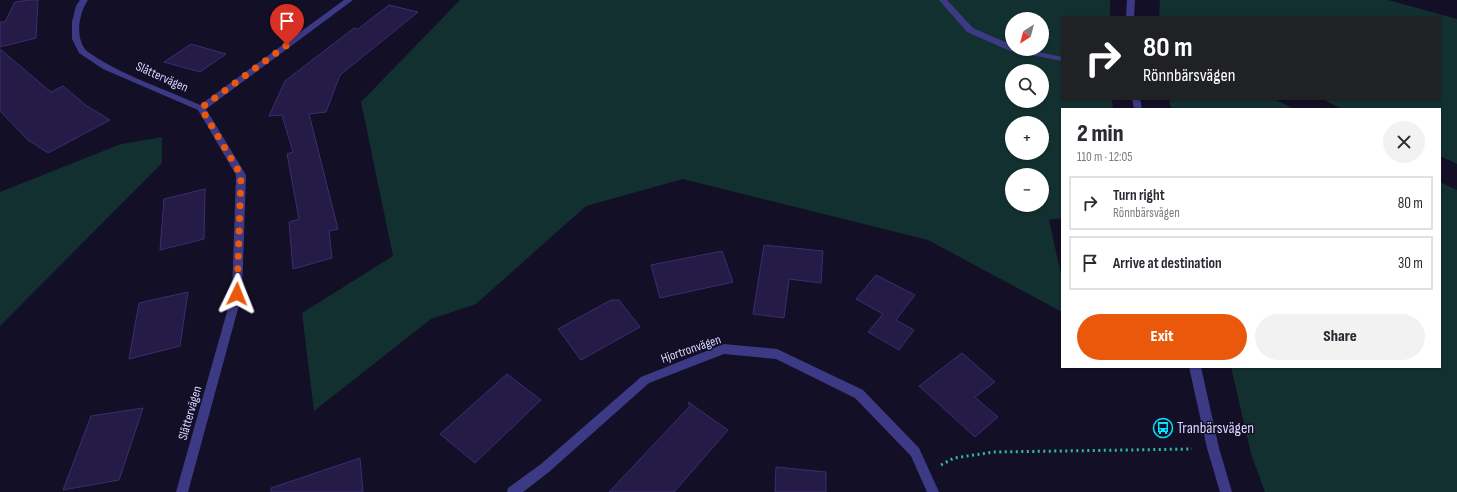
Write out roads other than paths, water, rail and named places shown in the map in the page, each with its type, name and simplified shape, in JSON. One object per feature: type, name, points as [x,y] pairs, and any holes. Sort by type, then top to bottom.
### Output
[{"type":"street","name":"Slåttervägen","points":[[84,0],[80,6],[76,22],[76,39],[82,51],[106,67],[201,108],[241,175],[237,294],[182,492]]},
{"type":"street","points":[[201,108],[349,0]]},
{"type":"street","points":[[943,0],[970,30],[1005,45]]},
{"type":"street","points":[[1130,16],[1131,0]]},
{"type":"street","points":[[1049,56],[1061,58]]},
{"type":"street","name":"Hjortronvägen","points":[[513,492],[545,468],[645,380],[724,349],[777,354],[859,394],[915,452],[933,492]]},
{"type":"street","points":[[1195,368],[1213,448],[1226,492]]},
{"type":"place","name":"Tranbärsvägen","points":[[1163,428]]}]
